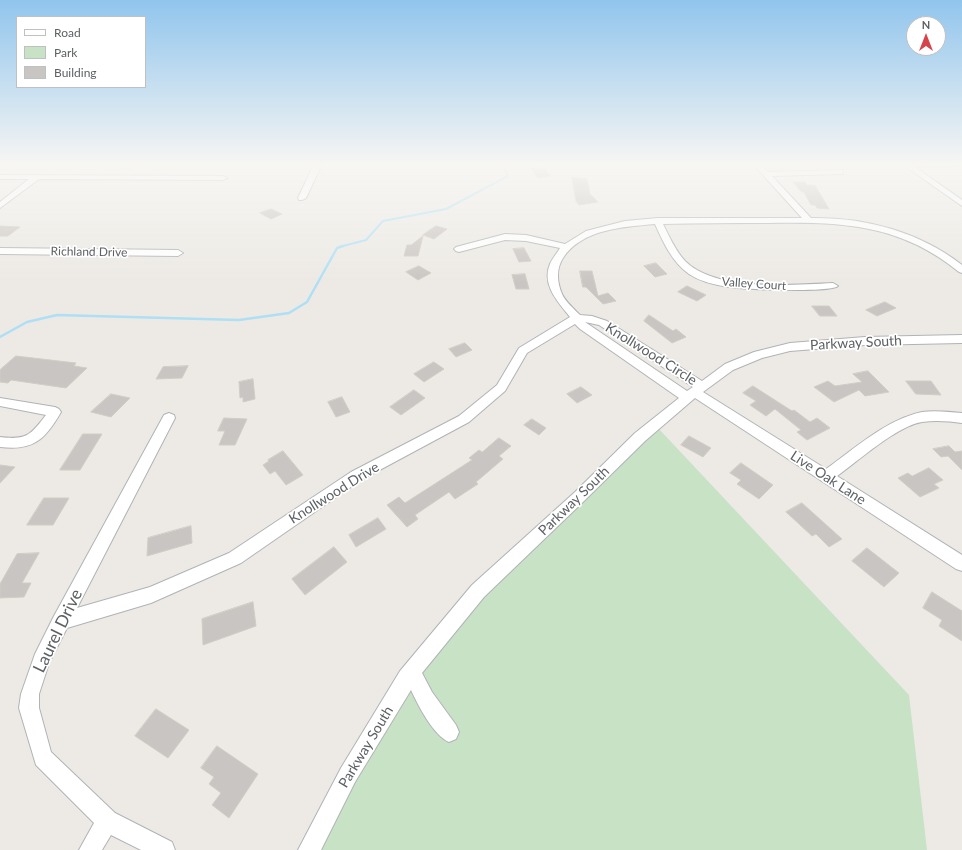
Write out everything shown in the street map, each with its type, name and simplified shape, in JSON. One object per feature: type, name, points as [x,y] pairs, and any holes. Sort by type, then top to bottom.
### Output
[{"type":"street","points":[[794,204],[809,220]]},
{"type":"street","name":"Knollwood Circle","points":[[694,392],[584,327],[557,296],[553,278],[554,265],[566,247],[589,233],[608,227],[658,221],[843,221],[890,230],[939,252],[962,270]]},
{"type":"street","name":"Valley Court","points":[[658,221],[667,242],[682,263],[708,279],[727,284],[752,286],[833,286]]},
{"type":"street","points":[[459,249],[505,237],[526,238],[566,247]]},
{"type":"street","name":"Richland Drive","points":[[0,251],[178,253]]},
{"type":"street","name":"Knollwood Circle","points":[[577,318],[592,319],[603,323],[694,392]]},
{"type":"street","name":"Knollwood Drive","points":[[60,622],[151,594],[235,558],[356,476],[464,419],[500,388],[523,351],[577,318]]},
{"type":"street","name":"Parkway South","points":[[309,850],[348,775],[412,672],[478,591],[580,496],[640,437],[694,392],[730,367],[758,355],[790,347],[865,341],[962,339]]},
{"type":"street","name":"Live Oak Lane","points":[[694,392],[962,564]]},
{"type":"street","points":[[0,402],[55,412],[36,438],[26,443],[16,444],[0,442]]},
{"type":"street","points":[[826,477],[888,432],[905,422],[922,417],[937,416],[962,418]]},
{"type":"street","name":"Laurel Drive","points":[[164,850],[107,821],[43,758],[29,708],[30,694],[41,660],[169,418]]},
{"type":"street","points":[[412,672],[425,699],[449,732]]},
{"type":"street","points":[[90,850],[107,821]]},
{"type":"green space","points":[[658,428],[909,695],[927,850],[311,850],[379,720],[473,584],[560,517]]},
{"type":"building","points":[[810,204],[826,204],[829,209],[817,208],[815,205]]},
{"type":"building","points":[[271,209],[282,214],[271,219],[260,213]]},
{"type":"building","points":[[0,226],[20,227],[8,236],[0,236]]},
{"type":"building","points":[[436,226],[447,229],[434,239],[423,235]]},
{"type":"building","points":[[423,236],[418,256],[404,256],[407,245],[411,245]]},
{"type":"building","points":[[524,248],[531,261],[519,262],[513,249]]},
{"type":"building","points":[[656,263],[667,274],[655,277],[644,266]]},
{"type":"building","points":[[419,266],[431,273],[418,280],[406,272]]},
{"type":"building","points":[[580,271],[592,271],[598,296],[608,293],[616,301],[603,304],[586,287],[583,287]]},
{"type":"building","points":[[525,274],[529,289],[516,289],[512,275]]},
{"type":"building","points":[[687,286],[706,295],[697,301],[678,292]]},
{"type":"building","points":[[885,302],[896,308],[877,316],[866,310]]},
{"type":"building","points":[[812,306],[829,306],[837,316],[820,316]]},
{"type":"building","points":[[649,315],[673,331],[676,329],[686,337],[672,343],[644,321]]},
{"type":"building","points":[[465,343],[472,350],[456,357],[449,349]]},
{"type":"building","points":[[16,356],[76,363],[74,366],[87,368],[66,388],[11,380],[8,383],[0,382],[0,370]]},
{"type":"building","points":[[434,362],[444,369],[424,382],[414,374]]},
{"type":"building","points":[[188,366],[182,378],[156,379],[163,367]]},
{"type":"building","points":[[868,371],[889,392],[865,396],[859,390],[834,402],[814,387],[828,381],[835,386],[862,382],[853,374]]},
{"type":"building","points":[[253,379],[255,399],[243,402],[243,397],[240,398],[239,382]]},
{"type":"building","points":[[906,381],[931,381],[941,395],[916,394]]},
{"type":"building","points":[[753,386],[792,411],[794,410],[810,422],[817,418],[830,428],[807,440],[797,432],[801,430],[775,409],[766,416],[750,405],[756,401],[743,393]]},
{"type":"building","points":[[581,387],[592,395],[577,403],[567,394]]},
{"type":"building","points":[[414,390],[425,398],[401,415],[390,407]]},
{"type":"building","points":[[111,394],[130,398],[111,417],[91,412]]},
{"type":"building","points":[[342,397],[350,412],[336,417],[328,402]]},
{"type":"building","points":[[224,418],[247,419],[235,445],[219,445],[225,431],[218,431]]},
{"type":"building","points":[[532,419],[546,428],[539,435],[524,425]]},
{"type":"building","points":[[83,434],[102,434],[80,470],[60,470]]},
{"type":"building","points":[[689,436],[711,448],[703,457],[681,445]]},
{"type":"building","points":[[499,438],[511,446],[499,456],[503,459],[476,482],[478,484],[455,499],[449,492],[415,515],[418,519],[407,527],[387,505],[399,497],[405,503],[472,460],[469,458],[479,450],[482,452]]},
{"type":"building","points":[[949,446],[955,452],[962,451],[962,470],[948,456],[941,457],[933,449]]},
{"type":"building","points":[[283,451],[303,475],[286,485],[275,471],[270,474],[263,465],[269,461],[268,460]]},
{"type":"building","points":[[741,463],[773,485],[759,499],[737,484],[741,480],[730,473]]},
{"type":"building","points":[[0,465],[15,467],[0,483]]},
{"type":"building","points":[[929,468],[943,480],[934,484],[939,488],[920,497],[898,478],[908,473],[912,476]]},
{"type":"building","points":[[44,498],[69,498],[53,525],[27,525]]},
{"type":"building","points":[[802,503],[842,539],[829,547],[816,534],[812,536],[786,512]]},
{"type":"building","points":[[378,518],[386,529],[356,547],[349,535]]},
{"type":"building","points":[[191,526],[192,543],[147,556],[148,538]]},
{"type":"building","points":[[334,547],[347,562],[305,595],[292,579]]},
{"type":"building","points":[[867,548],[899,573],[884,587],[852,561]]},
{"type":"building","points":[[39,553],[22,583],[31,583],[24,597],[0,598],[0,584],[17,554]]},
{"type":"building","points":[[932,592],[962,611],[962,641],[939,626],[942,620],[923,608]]},
{"type":"building","points":[[253,602],[256,626],[203,645],[202,619]]},
{"type":"building","points":[[156,709],[189,730],[168,758],[135,736]]},
{"type":"building","points":[[217,746],[258,774],[229,818],[212,805],[221,793],[209,784],[214,777],[201,768]]},
{"type":"waterway","points":[[339,247],[366,240],[383,221],[446,209],[456,204]]},
{"type":"waterway","points":[[0,337],[27,322],[57,315],[239,320],[289,313],[307,302],[337,248],[343,246]]}]
